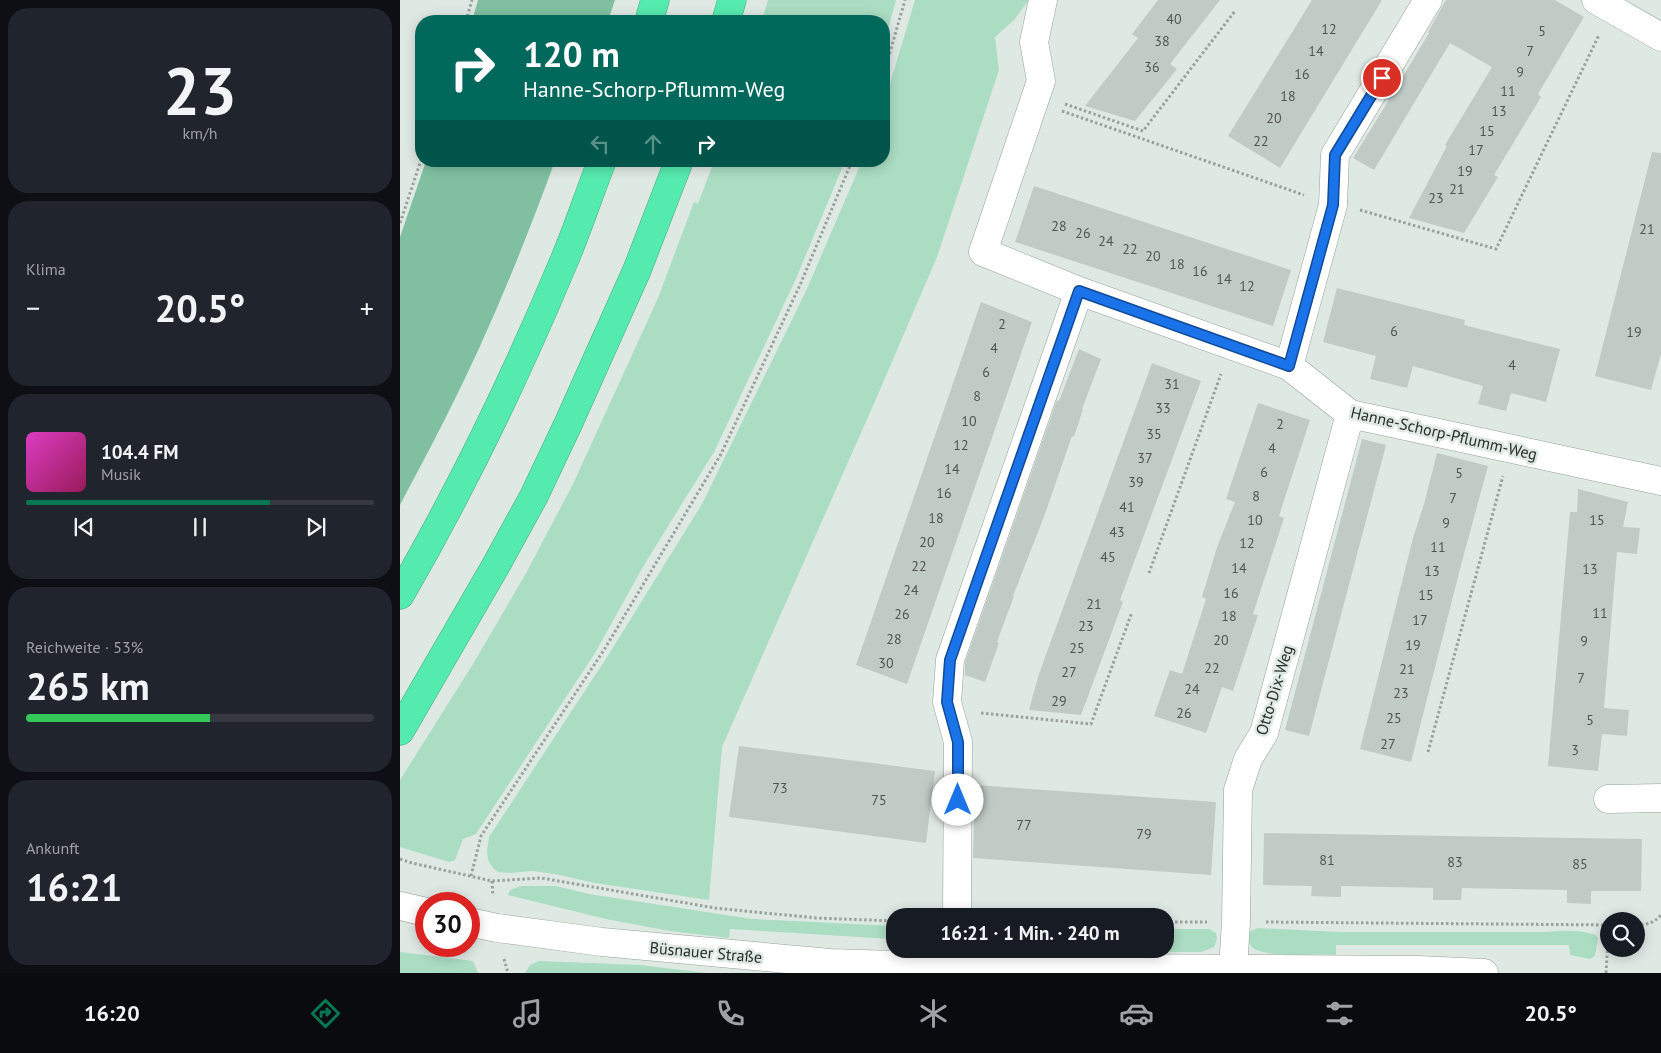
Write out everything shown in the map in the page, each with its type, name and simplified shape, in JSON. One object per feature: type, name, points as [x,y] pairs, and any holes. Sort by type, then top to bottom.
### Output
[{"type":"highway","points":[[651,15],[655,0]]},
{"type":"highway","points":[[728,15],[732,0]]},
{"type":"highway","points":[[400,596],[462,483],[498,410],[565,258],[600,167]]},
{"type":"highway","points":[[400,731],[534,496],[633,279],[677,167]]},
{"type":"street","name":"Hanne-Schorp-Pflumm-Weg","points":[[1043,0],[1034,42],[1037,91],[983,252],[1079,291],[1289,366],[1350,414],[1661,481]]},
{"type":"street","points":[[1289,366],[1333,205],[1335,155],[1428,0]]},
{"type":"street","points":[[1603,5],[1661,37]]},
{"type":"street","points":[[957,908],[958,742],[947,702],[950,660],[1079,291]]},
{"type":"street","name":"Otto-Dix-Weg","points":[[1233,969],[1236,922],[1238,790],[1248,759],[1264,733],[1350,414]]},
{"type":"street","points":[[1608,799],[1661,798]]},
{"type":"street","points":[[400,906],[415,909]]},
{"type":"street","name":"Büsnauer Straße","points":[[480,924],[592,941],[830,964],[958,958],[1233,969],[1418,970],[1484,973]]},
{"type":"path","points":[[468,15],[472,0]]},
{"type":"path","points":[[890,52],[905,0]]},
{"type":"path","points":[[1037,91],[1333,205],[1368,212],[1496,249],[1603,5]]},
{"type":"path","points":[[1037,91],[1049,98],[1142,131],[1235,11]]},
{"type":"path","points":[[400,223],[419,167]]},
{"type":"path","points":[[472,876],[481,836],[604,650],[720,454],[800,285],[849,167]]},
{"type":"path","points":[[1148,573],[1231,345]]},
{"type":"path","points":[[1428,752],[1510,449]]},
{"type":"path","points":[[947,702],[982,713],[1091,724],[1132,612]]},
{"type":"path","points":[[400,859],[492,881],[541,878],[715,908],[816,918],[886,921]]},
{"type":"path","points":[[1645,924],[1656,921],[1661,915]]},
{"type":"path","points":[[1174,922],[1600,925]]},
{"type":"path","points":[[1606,973],[1607,957]]},
{"type":"green space","points":[[478,0],[615,0],[610,15],[474,15]]},
{"type":"green space","points":[[768,0],[896,0],[890,22],[890,15],[764,15]]},
{"type":"green space","points":[[915,0],[1029,0],[1014,20],[995,37],[999,70],[937,257],[722,747],[709,900],[595,883],[555,874],[532,871],[498,872],[488,860],[489,837],[609,654],[702,504],[806,291],[859,167],[890,167],[890,84]]},
{"type":"green space","points":[[424,167],[553,167],[518,259],[491,323],[400,505],[400,237]]},
{"type":"green space","points":[[712,167],[842,167],[795,281],[714,452],[644,565],[595,653],[476,834],[463,839],[455,860],[449,862],[400,847],[400,780],[473,664],[525,575],[573,484],[658,298],[694,202],[698,204]]},
{"type":"green space","points":[[521,886],[556,886],[589,894],[752,919],[886,926],[886,939],[730,929],[729,938],[670,931],[606,919],[508,895],[515,888]]},
{"type":"green space","points":[[1258,928],[1340,932],[1570,931],[1589,933],[1596,935],[1598,938],[1595,956],[1590,959],[1570,955],[1569,945],[1336,945],[1336,955],[1292,955],[1268,953],[1252,947],[1249,942],[1248,932]]},
{"type":"green space","points":[[1174,929],[1209,929],[1216,933],[1217,939],[1214,947],[1201,952],[1174,952]]},
{"type":"green space","points":[[400,952],[415,954],[415,957],[441,957],[473,961],[478,973],[400,973]]},
{"type":"green space","points":[[539,961],[640,965],[707,973],[525,973],[530,965]]},
{"type":"building","points":[[1158,0],[1220,0],[1170,64],[1177,69],[1135,121],[1085,106],[1138,38],[1132,34]]},
{"type":"building","points":[[1312,0],[1382,0],[1280,168],[1228,136]]},
{"type":"building","points":[[1446,0],[1555,0],[1584,17],[1538,94],[1541,97],[1494,175],[1498,177],[1464,233],[1409,218],[1447,146],[1445,145],[1492,67],[1450,43],[1374,170],[1353,158],[1389,100],[1387,99],[1400,77],[1402,78],[1429,33]]},
{"type":"building","points":[[1652,152],[1661,153],[1661,354],[1651,390],[1595,376]]},
{"type":"building","points":[[1034,186],[1291,270],[1273,326],[1015,242]]},
{"type":"building","points":[[1337,288],[1465,320],[1464,325],[1560,349],[1546,402],[1511,393],[1506,411],[1478,404],[1483,386],[1413,366],[1407,388],[1370,379],[1376,356],[1323,342]]},
{"type":"building","points":[[981,302],[1032,322],[907,684],[856,665]]},
{"type":"building","points":[[1079,349],[1101,359],[1082,409],[1074,437],[1072,436],[1045,514],[1013,596],[985,682],[965,675],[965,663],[1057,400],[1059,401]]},
{"type":"building","points":[[1152,363],[1201,381],[1120,600],[1123,602],[1081,715],[1029,710],[1039,674]]},
{"type":"building","points":[[1258,403],[1310,420],[1279,516],[1284,518],[1253,614],[1258,615],[1233,691],[1222,687],[1206,733],[1154,716],[1170,670],[1182,674],[1206,599],[1202,597],[1217,547],[1235,502],[1226,499]]},
{"type":"building","points":[[1362,439],[1386,445],[1309,736],[1285,730]]},
{"type":"building","points":[[1437,453],[1488,466],[1411,762],[1360,749],[1413,538]]},
{"type":"building","points":[[1578,489],[1628,502],[1623,527],[1640,528],[1637,554],[1617,552],[1604,708],[1629,710],[1627,736],[1602,734],[1598,771],[1548,766],[1570,512],[1577,512]]},
{"type":"building","points":[[739,746],[935,771],[926,843],[729,817]]},
{"type":"building","points":[[975,785],[1216,802],[1211,875],[973,858]]},
{"type":"building","points":[[1264,833],[1642,839],[1641,891],[1591,891],[1591,904],[1567,903],[1567,890],[1462,888],[1461,900],[1433,900],[1433,888],[1341,886],[1341,897],[1311,896],[1312,886],[1263,885]]},
{"type":"route","points":[[958,800],[958,742],[947,702],[950,660],[1079,291],[1289,366],[1333,205],[1335,155],[1382,78]]}]
